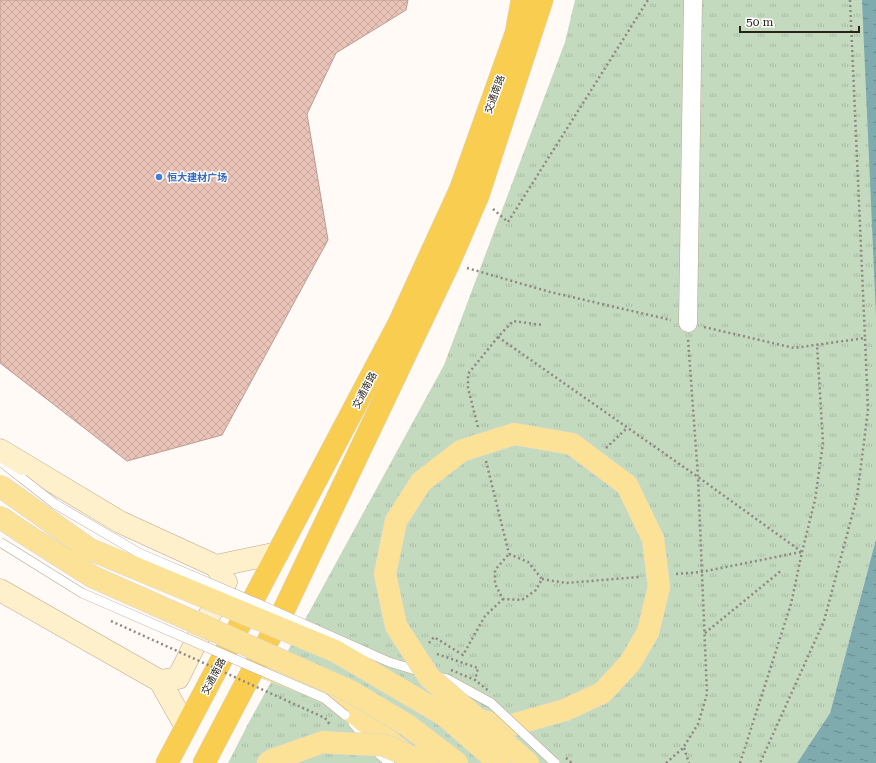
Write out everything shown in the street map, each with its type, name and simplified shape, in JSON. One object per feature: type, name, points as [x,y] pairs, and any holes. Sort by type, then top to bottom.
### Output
[{"type":"highway","name":"交通南路","points":[[167,763],[399,323],[460,190],[516,33],[522,0]]},
{"type":"highway","name":"交通南路","points":[[204,763],[280,618],[449,264],[478,196],[542,0]]},
{"type":"main road","points":[[280,618],[461,713],[472,718],[493,724],[512,725],[565,710],[602,693],[630,663],[648,632],[659,588],[653,539],[627,485],[572,444],[514,434],[461,452],[421,482],[396,520],[385,574],[396,626],[430,677],[528,763]]},
{"type":"main road","points":[[0,486],[88,549],[335,651],[444,715],[499,763]]},
{"type":"main road","points":[[0,517],[93,577],[350,691],[407,725],[456,763]]},
{"type":"main road","points":[[256,664],[328,692],[363,719],[414,763]]},
{"type":"main road","points":[[268,763],[272,760],[323,742],[383,745],[427,763]]},
{"type":"street","points":[[688,330],[693,0]]},
{"type":"street","points":[[0,450],[120,522],[216,566],[226,582],[178,678],[160,681]]},
{"type":"street","points":[[216,566],[278,553]]},
{"type":"street","points":[[0,590],[160,681],[186,727]]},
{"type":"lane","points":[[0,461],[55,504],[139,552],[389,662],[447,679],[490,703],[555,763]]},
{"type":"lane","points":[[0,542],[82,593],[324,698],[345,715],[379,754],[390,763]]},
{"type":"path","points":[[478,196],[508,222],[648,0]]},
{"type":"path","points":[[760,763],[824,621],[857,497],[868,410],[850,0]]},
{"type":"path","points":[[449,264],[688,330],[794,348],[865,338]]},
{"type":"path","points":[[480,435],[468,388],[468,374],[513,321],[542,325]]},
{"type":"path","points":[[666,763],[683,748],[698,724],[707,694],[698,477],[688,330]]},
{"type":"path","points":[[498,337],[802,552]]},
{"type":"path","points":[[740,763],[791,604],[815,500],[823,443],[817,344]]},
{"type":"path","points":[[602,451],[627,428]]},
{"type":"path","points":[[485,458],[509,554]]},
{"type":"path","points":[[669,574],[701,572],[802,552]]},
{"type":"path","points":[[509,554],[528,562],[542,579],[566,583],[646,576]]},
{"type":"path","points":[[502,599],[495,584],[495,570],[509,554]]},
{"type":"path","points":[[704,634],[782,570]]},
{"type":"path","points":[[427,646],[434,637],[463,655],[485,616],[502,599],[522,600],[536,590],[542,579]]},
{"type":"path","points":[[111,621],[325,718],[335,729]]},
{"type":"path","points":[[430,652],[478,668],[475,680]]},
{"type":"path","points":[[683,748],[689,763]]},
{"type":"green space","points":[[575,0],[876,0],[876,539],[830,713],[797,763],[228,763],[444,365],[565,42]]},
{"type":"water","points":[[862,0],[876,0],[876,316]]},
{"type":"water","points":[[876,539],[876,763],[797,763],[830,713]]},
{"type":"building","name":"恒大建材广场","points":[[0,0],[408,0],[406,10],[336,53],[307,114],[328,240],[222,435],[127,461],[0,363]]},
{"type":"place","name":"恒大建材广场","points":[[159,177]]}]
